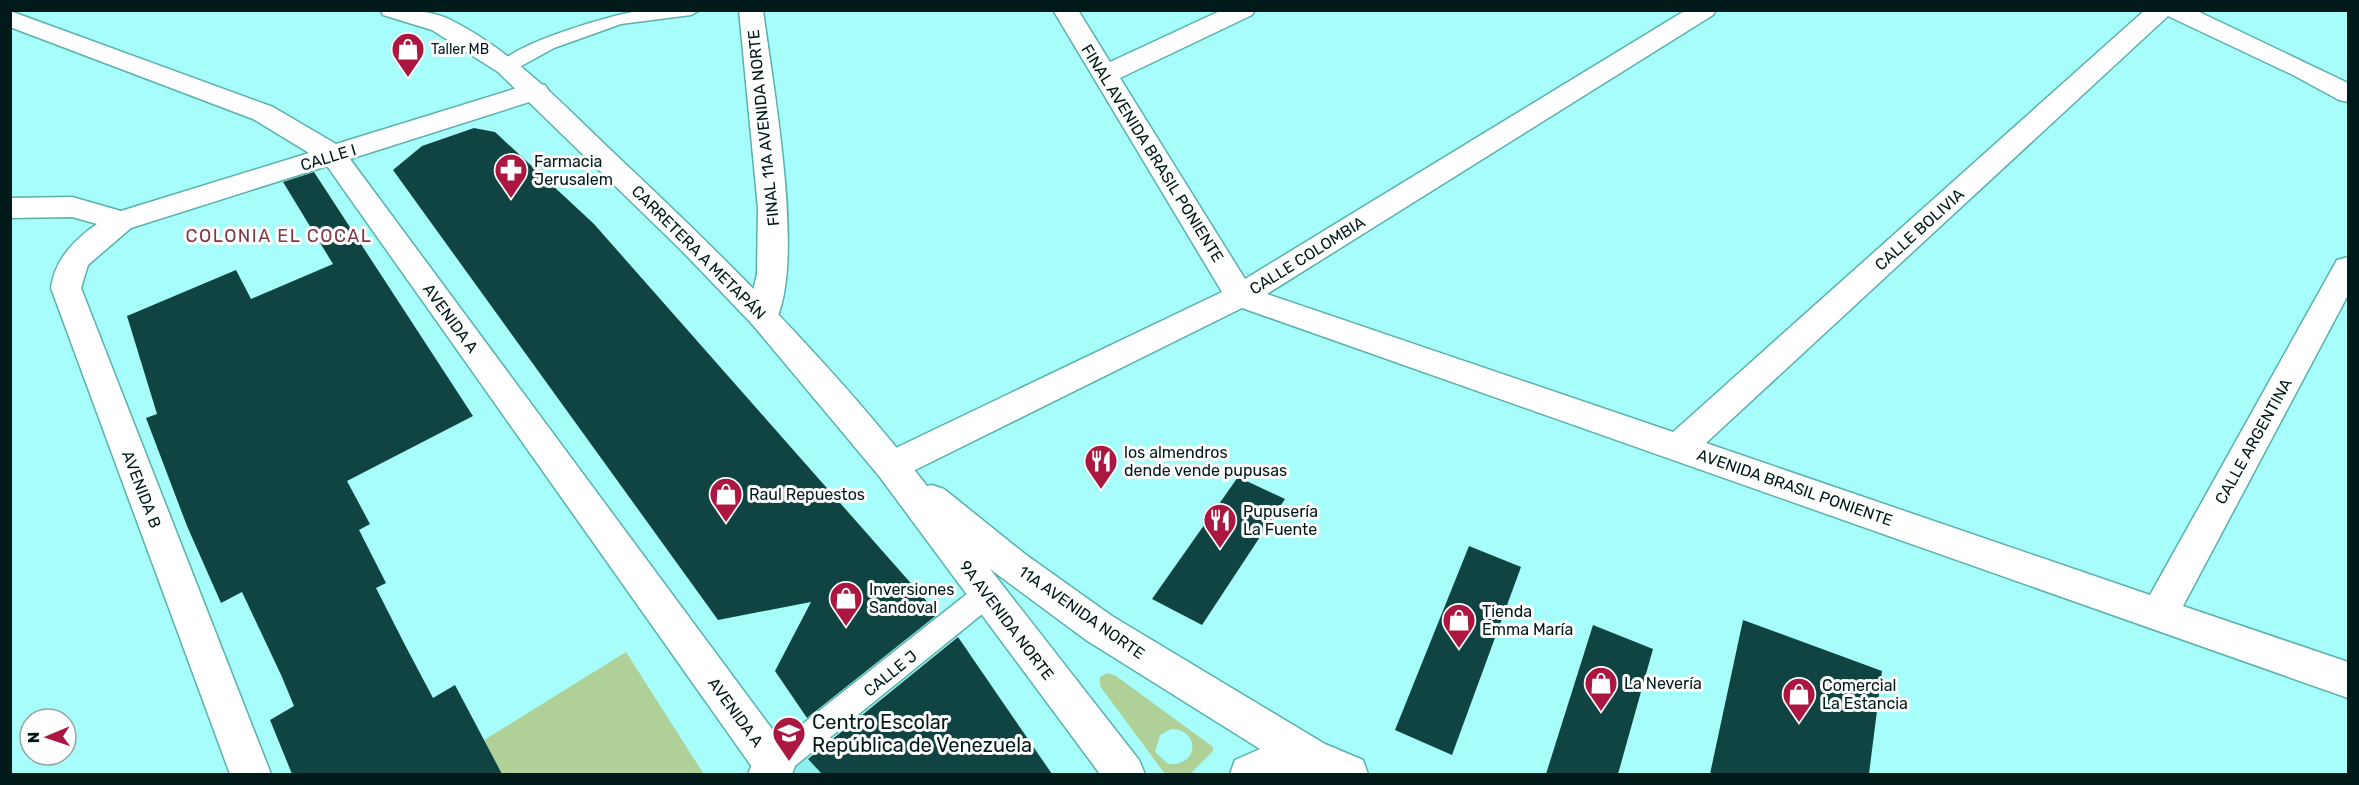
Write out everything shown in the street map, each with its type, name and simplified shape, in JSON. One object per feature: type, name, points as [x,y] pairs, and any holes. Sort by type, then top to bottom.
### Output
[{"type":"street","name":"CARRETERA A METAPÁN","points":[[392,10],[441,25],[507,66],[536,91],[763,316],[891,466]]},
{"type":"street","name":"FINAL 11A AVENIDA NORTE","points":[[751,10],[773,208],[772,274],[763,316]]},
{"type":"street","name":"FINAL AVENIDA BRASIL PONIENTE","points":[[1065,10],[1240,296]]},
{"type":"street","points":[[1104,75],[1243,10]]},
{"type":"street","name":"CALLE COLOMBIA","points":[[891,466],[1240,296],[1704,10]]},
{"type":"street","name":"CALLE BOLIVIA","points":[[1679,447],[2160,10]]},
{"type":"street","points":[[2174,10],[2302,69],[2349,94]]},
{"type":"street","name":"AVENIDA A","points":[[10,18],[263,113],[333,155],[769,770]]},
{"type":"street","name":"CALLE I","points":[[121,221],[536,91]]},
{"type":"street","points":[[10,208],[72,207],[121,221]]},
{"type":"street","name":"AVENIDA B","points":[[121,221],[79,255],[67,272],[66,288],[250,774]]},
{"type":"street","name":"CALLE ARGENTINA","points":[[2158,615],[2349,268]]},
{"type":"street","name":"AVENIDA BRASIL PONIENTE","points":[[1240,296],[2349,680]]},
{"type":"street","name":"9A AVENIDA NORTE","points":[[891,466],[1124,774]]},
{"type":"street","name":"11A AVENIDA NORTE","points":[[891,466],[1012,565],[1099,628],[1311,758],[1348,774]]},
{"type":"street","points":[[1250,774],[1272,764],[1311,758]]},
{"type":"lane","points":[[507,66],[547,44],[620,15],[691,10]]},
{"type":"lane","name":"CALLE J","points":[[769,770],[987,594]]},
{"type":"shaded area","points":[[626,652],[703,773],[502,774],[484,740]]},
{"type":"shaded area","points":[[1108,673],[1116,676],[1213,747],[1213,751],[1190,774],[1165,774],[1100,686],[1100,677]],"holes":[[[1171,729],[1181,730],[1191,740],[1191,754],[1186,760],[1168,764],[1155,752],[1160,735]]]},
{"type":"shaded area","name":"Centro Escolar República de Venezuela","points":[[794,744],[822,774],[749,774],[785,749]]},
{"type":"building","points":[[474,128],[495,132],[594,224],[938,614],[807,718],[775,671],[811,602],[718,620],[393,170],[422,146]]},
{"type":"building","points":[[314,172],[473,416],[347,481],[370,524],[359,530],[386,583],[376,588],[433,698],[455,685],[502,774],[292,774],[270,720],[294,706],[242,592],[221,603],[187,526],[146,418],[157,414],[127,316],[236,270],[251,299],[333,264],[283,182]]},
{"type":"building","name":"Pupusería La Fuente","points":[[1238,477],[1285,499],[1202,625],[1152,599]]},
{"type":"building","name":"Tienda Emma María","points":[[1469,546],[1521,567],[1452,755],[1395,730]]},
{"type":"building","name":"Comercial La Estancia","points":[[1743,620],[1882,671],[1869,774],[1710,774]]},
{"type":"building","name":"La Nevería","points":[[1593,625],[1653,649],[1618,774],[1546,774]]},
{"type":"building","points":[[958,637],[1052,774],[822,774],[808,759]]},
{"type":"place","name":"Taller MB","points":[[408,78]]},
{"type":"place","name":"Farmacia Jerusalem","points":[[511,199]]},
{"type":"place","name":"los almendros dende vende pupusas","points":[[1101,490]]},
{"type":"place","name":"Raul Repuestos","points":[[726,523]]},
{"type":"place","name":"Pupusería La Fuente","points":[[1220,549]]},
{"type":"place","name":"Inversiones Sandoval","points":[[846,627]]},
{"type":"place","name":"Tienda Emma María","points":[[1459,649]]},
{"type":"place","name":"La Nevería","points":[[1601,712]]},
{"type":"place","name":"Comercial La Estancia","points":[[1799,723]]},
{"type":"place","name":"Centro Escolar República de Venezuela","points":[[789,762]]},
{"type":"district","name":"COLONIA EL COCAL","points":[[279,236]]}]
